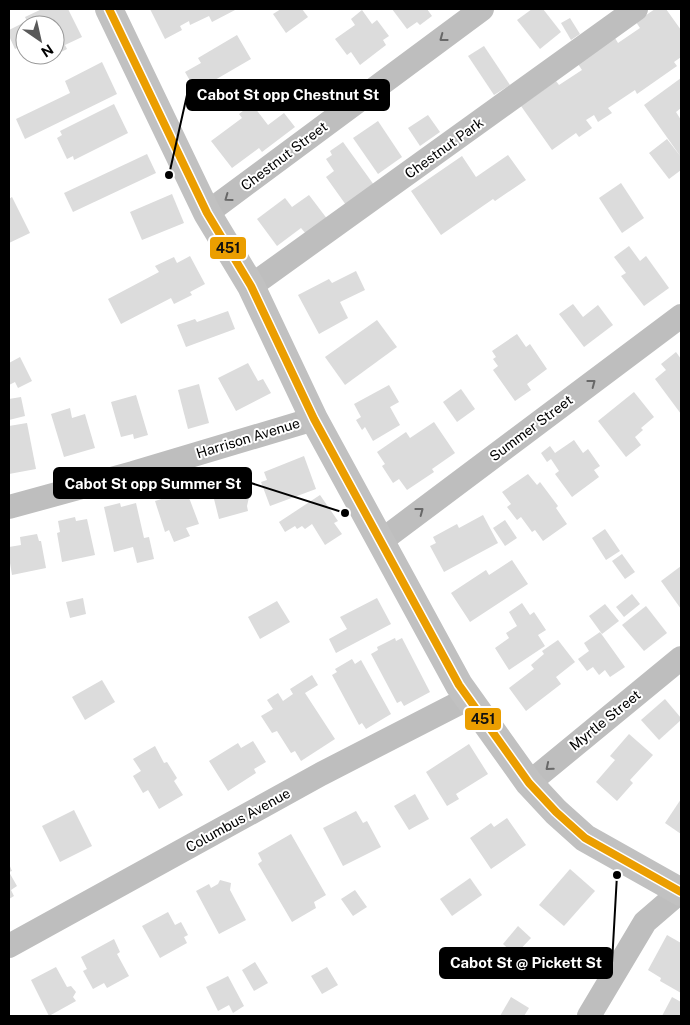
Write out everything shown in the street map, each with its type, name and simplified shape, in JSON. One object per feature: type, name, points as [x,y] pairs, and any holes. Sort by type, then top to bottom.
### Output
[{"type":"main road","points":[[109,9],[207,213],[251,286],[314,419],[459,685],[530,783],[556,812],[585,838],[681,891]]},
{"type":"street","name":"Chestnut Street","points":[[207,213],[482,9]]},
{"type":"street","name":"Chestnut Park","points":[[251,286],[636,9]]},
{"type":"street","name":"Summer Street","points":[[381,541],[681,316]]},
{"type":"street","name":"Harrison Avenue","points":[[9,507],[133,473],[314,419]]},
{"type":"street","name":"Myrtle Street","points":[[530,783],[681,658]]},
{"type":"street","name":"Columbus Avenue","points":[[9,946],[321,774],[468,698]]},
{"type":"street","points":[[589,1016],[645,922],[681,891]]},
{"type":"building","points":[[42,9],[68,9],[82,37],[65,45],[65,15],[29,15]]},
{"type":"building","points":[[150,9],[237,9],[212,22],[209,16],[190,25],[189,21],[180,26],[182,30],[165,39]]},
{"type":"building","points":[[281,9],[302,9],[308,17],[286,33],[273,14]]},
{"type":"building","points":[[392,9],[427,9],[432,16],[420,25],[417,22],[407,29]]},
{"type":"building","points":[[532,9],[543,9],[561,32],[540,49],[517,20]]},
{"type":"building","points":[[655,9],[666,9],[681,30],[681,57],[674,62],[677,66],[637,94],[635,90],[608,108],[612,113],[598,122],[594,115],[586,120],[592,128],[579,137],[576,133],[552,150],[521,106],[556,81],[559,85],[582,70],[578,64],[615,38],[618,43],[640,28],[636,22]]},
{"type":"building","points":[[362,10],[372,24],[377,20],[389,36],[383,40],[386,45],[360,65],[351,52],[347,55],[335,39],[355,25],[351,19]]},
{"type":"building","points":[[570,18],[580,34],[571,40],[561,23]]},
{"type":"building","points":[[15,27],[15,49],[9,36],[9,30]]},
{"type":"building","points":[[237,35],[251,59],[196,91],[185,72],[201,63],[198,58]]},
{"type":"building","points":[[484,46],[510,85],[494,95],[468,56]]},
{"type":"building","points":[[102,62],[117,94],[25,139],[16,119],[70,93],[65,81]]},
{"type":"building","points":[[681,78],[681,108],[676,112],[681,120],[681,157],[644,105]]},
{"type":"building","points":[[114,104],[128,133],[74,160],[73,156],[67,159],[57,138],[62,135],[60,131]]},
{"type":"building","points":[[252,104],[268,125],[284,113],[295,127],[262,152],[259,148],[232,168],[211,141],[242,118],[239,114]]},
{"type":"building","points":[[428,115],[440,132],[420,146],[408,128]]},
{"type":"building","points":[[378,121],[402,157],[378,174],[353,138]]},
{"type":"building","points":[[667,139],[681,157],[681,170],[669,179],[649,153]]},
{"type":"building","points":[[343,142],[374,185],[346,205],[326,177],[334,171],[326,159],[332,155],[330,151]]},
{"type":"building","points":[[147,154],[156,173],[73,212],[64,193]]},
{"type":"building","points":[[508,155],[526,180],[495,201],[493,199],[441,235],[411,191],[462,156],[476,177]]},
{"type":"building","points":[[621,183],[644,218],[622,233],[599,198]]},
{"type":"building","points":[[172,194],[184,223],[142,240],[130,212]]},
{"type":"building","points":[[309,195],[328,220],[307,235],[301,228],[277,246],[257,219],[285,198],[292,207]]},
{"type":"building","points":[[12,197],[30,233],[9,243],[9,199]]},
{"type":"building","points":[[629,246],[640,261],[646,256],[669,288],[644,306],[621,276],[626,273],[614,257]]},
{"type":"building","points":[[190,256],[205,284],[190,292],[192,295],[174,304],[171,298],[121,324],[108,299],[159,272],[155,266],[174,257],[177,263]]},
{"type":"building","points":[[356,271],[365,290],[340,302],[348,318],[319,334],[298,295],[329,279],[332,283]]},
{"type":"building","points":[[573,304],[583,317],[598,305],[613,325],[584,347],[559,314]]},
{"type":"building","points":[[228,311],[235,329],[186,347],[177,325],[195,319],[197,322]]},
{"type":"building","points":[[377,320],[397,347],[345,385],[325,357]]},
{"type":"building","points":[[517,334],[526,347],[530,344],[547,369],[527,384],[531,390],[515,401],[493,370],[498,366],[493,359],[496,357],[492,351]]},
{"type":"building","points":[[676,352],[681,359],[681,414],[655,379],[666,370],[661,364]]},
{"type":"building","points":[[20,357],[32,381],[18,388],[15,382],[9,385],[9,363]]},
{"type":"building","points":[[248,363],[258,381],[263,379],[271,393],[236,411],[218,378]]},
{"type":"building","points":[[199,384],[209,423],[188,429],[178,390]]},
{"type":"building","points":[[389,385],[399,402],[390,407],[400,425],[373,441],[365,427],[362,430],[356,420],[361,417],[354,404]]},
{"type":"building","points":[[461,389],[475,409],[457,422],[443,402]]},
{"type":"building","points":[[634,392],[654,417],[641,428],[643,430],[635,437],[641,445],[626,457],[598,421]]},
{"type":"building","points":[[136,395],[148,435],[134,439],[133,434],[121,437],[111,402]]},
{"type":"building","points":[[21,397],[25,416],[9,420],[9,399]]},
{"type":"building","points":[[70,408],[72,418],[85,414],[95,448],[64,457],[51,414]]},
{"type":"building","points":[[434,422],[455,453],[432,469],[434,472],[407,490],[399,479],[393,483],[382,466],[385,464],[377,452],[406,432],[410,438]]},
{"type":"building","points":[[27,423],[36,469],[9,474],[9,426]]},
{"type":"building","points":[[574,440],[583,453],[588,449],[600,466],[594,470],[599,477],[572,497],[555,474],[559,471],[551,459],[547,462],[541,453],[550,446],[555,453]]},
{"type":"building","points":[[304,456],[316,489],[270,506],[261,482],[267,480],[264,472]]},
{"type":"building","points":[[528,474],[537,485],[540,482],[558,506],[556,508],[567,524],[543,541],[535,530],[532,532],[521,517],[517,520],[507,507],[511,504],[502,492]]},
{"type":"building","points":[[239,475],[243,492],[249,497],[248,511],[219,519],[210,483]]},
{"type":"building","points":[[185,487],[199,524],[186,528],[190,536],[174,542],[169,530],[165,532],[155,501],[171,496],[170,492]]},
{"type":"building","points":[[320,495],[338,521],[334,523],[342,534],[325,545],[312,524],[305,529],[302,526],[297,529],[295,526],[285,532],[279,522]]},
{"type":"building","points":[[120,503],[121,507],[136,503],[144,538],[149,537],[154,559],[137,563],[133,547],[114,552],[104,507]]},
{"type":"building","points":[[483,515],[498,543],[444,572],[430,546],[436,543],[433,537],[457,524],[459,528]]},
{"type":"building","points":[[75,517],[76,521],[87,519],[95,555],[62,562],[57,533],[60,532],[58,521]]},
{"type":"building","points":[[505,520],[517,538],[505,546],[493,528]]},
{"type":"building","points":[[605,529],[620,551],[606,560],[592,538]]},
{"type":"building","points":[[37,534],[39,541],[41,541],[46,568],[12,575],[9,547],[21,545],[20,537]]},
{"type":"building","points":[[622,554],[635,572],[625,579],[612,561]]},
{"type":"building","points":[[512,560],[528,584],[470,622],[451,593],[486,570],[489,575]]},
{"type":"building","points":[[681,566],[681,609],[661,581]]},
{"type":"building","points":[[632,594],[640,604],[624,617],[616,607]]},
{"type":"building","points":[[83,598],[86,614],[70,618],[66,602]]},
{"type":"building","points":[[377,598],[391,624],[336,653],[329,639],[347,629],[340,617]]},
{"type":"building","points":[[277,601],[290,622],[260,639],[248,617]]},
{"type":"building","points":[[522,603],[530,615],[534,612],[546,630],[538,635],[545,646],[509,670],[495,648],[509,638],[506,633],[517,626],[509,612]]},
{"type":"building","points":[[605,604],[619,621],[602,634],[589,616]]},
{"type":"building","points":[[646,606],[667,633],[644,651],[622,625]]},
{"type":"building","points":[[600,632],[625,667],[610,677],[605,670],[599,675],[593,667],[587,671],[578,659],[589,651],[584,643]]},
{"type":"building","points":[[395,638],[396,641],[402,638],[430,692],[404,706],[401,701],[397,703],[371,654],[378,650],[377,647]]},
{"type":"building","points":[[558,640],[575,662],[556,677],[561,684],[526,711],[509,688],[534,669],[531,665],[544,654],[542,651]]},
{"type":"building","points":[[352,659],[355,664],[361,660],[391,714],[366,729],[362,723],[359,725],[332,675],[337,672],[335,669]]},
{"type":"building","points":[[312,675],[318,685],[305,693],[335,739],[301,761],[295,751],[291,753],[277,731],[272,733],[261,716],[273,709],[267,700],[278,693],[283,701],[293,694],[290,689]]},
{"type":"building","points":[[102,680],[115,702],[85,720],[72,697]]},
{"type":"building","points":[[665,699],[681,720],[659,740],[641,720]]},
{"type":"building","points":[[629,734],[653,755],[630,780],[633,783],[617,801],[596,782],[615,760],[610,756]]},
{"type":"building","points":[[253,741],[266,762],[254,769],[256,773],[228,791],[209,761],[238,743],[241,748]]},
{"type":"building","points":[[469,744],[488,774],[456,794],[459,799],[447,806],[426,772]]},
{"type":"building","points":[[155,746],[164,763],[167,762],[177,778],[174,781],[183,795],[159,809],[148,790],[143,793],[133,776],[141,771],[133,759]]},
{"type":"building","points":[[415,794],[429,819],[409,830],[394,806]]},
{"type":"building","points":[[681,799],[681,834],[665,823]]},
{"type":"building","points":[[74,810],[92,846],[60,862],[42,826]]},
{"type":"building","points":[[356,811],[363,823],[367,821],[381,847],[343,866],[323,828]]},
{"type":"building","points":[[507,818],[526,845],[491,869],[470,838],[491,823],[494,827]]},
{"type":"building","points":[[291,834],[326,895],[314,902],[316,908],[292,922],[258,864],[262,861],[258,853]]},
{"type":"building","points":[[570,869],[595,891],[564,926],[539,905]]},
{"type":"building","points":[[9,872],[17,886],[11,890],[14,896],[9,899]]},
{"type":"building","points":[[470,878],[482,895],[452,916],[440,899]]},
{"type":"building","points":[[220,880],[231,883],[230,890],[246,920],[219,934],[196,891],[209,884],[211,888],[218,884]]},
{"type":"building","points":[[355,890],[367,907],[353,916],[341,899]]},
{"type":"building","points":[[168,912],[175,925],[181,922],[188,935],[184,937],[187,943],[160,958],[142,926]]},
{"type":"building","points":[[518,926],[531,938],[515,955],[503,944]]},
{"type":"building","points":[[667,935],[681,943],[681,993],[660,981],[661,978],[648,970]]},
{"type":"building","points":[[114,939],[120,952],[117,954],[129,976],[107,988],[104,983],[93,989],[83,971],[87,969],[81,957]]},
{"type":"building","points":[[255,962],[268,983],[254,991],[242,970]]},
{"type":"building","points":[[56,967],[67,987],[71,986],[76,992],[73,997],[76,1001],[49,1016],[31,980]]},
{"type":"building","points":[[327,967],[338,985],[322,994],[311,976]]},
{"type":"building","points":[[228,976],[244,1006],[233,1013],[229,1005],[218,1011],[206,987]]},
{"type":"building","points":[[511,997],[529,1008],[524,1016],[500,1016]]},
{"type":"building","points":[[672,997],[681,1002],[681,1016],[662,1016]]},
{"type":"transit line","name":"451","points":[[109,9],[207,213],[251,286],[314,419],[459,685],[529,783],[556,812],[585,838],[681,892]]},
{"type":"place","name":"Cabot St opp Chestnut St","points":[[169,175]]},
{"type":"place","name":"Cabot St opp Summer St","points":[[345,513]]},
{"type":"place","name":"Cabot St @ Pickett St","points":[[617,875]]}]
